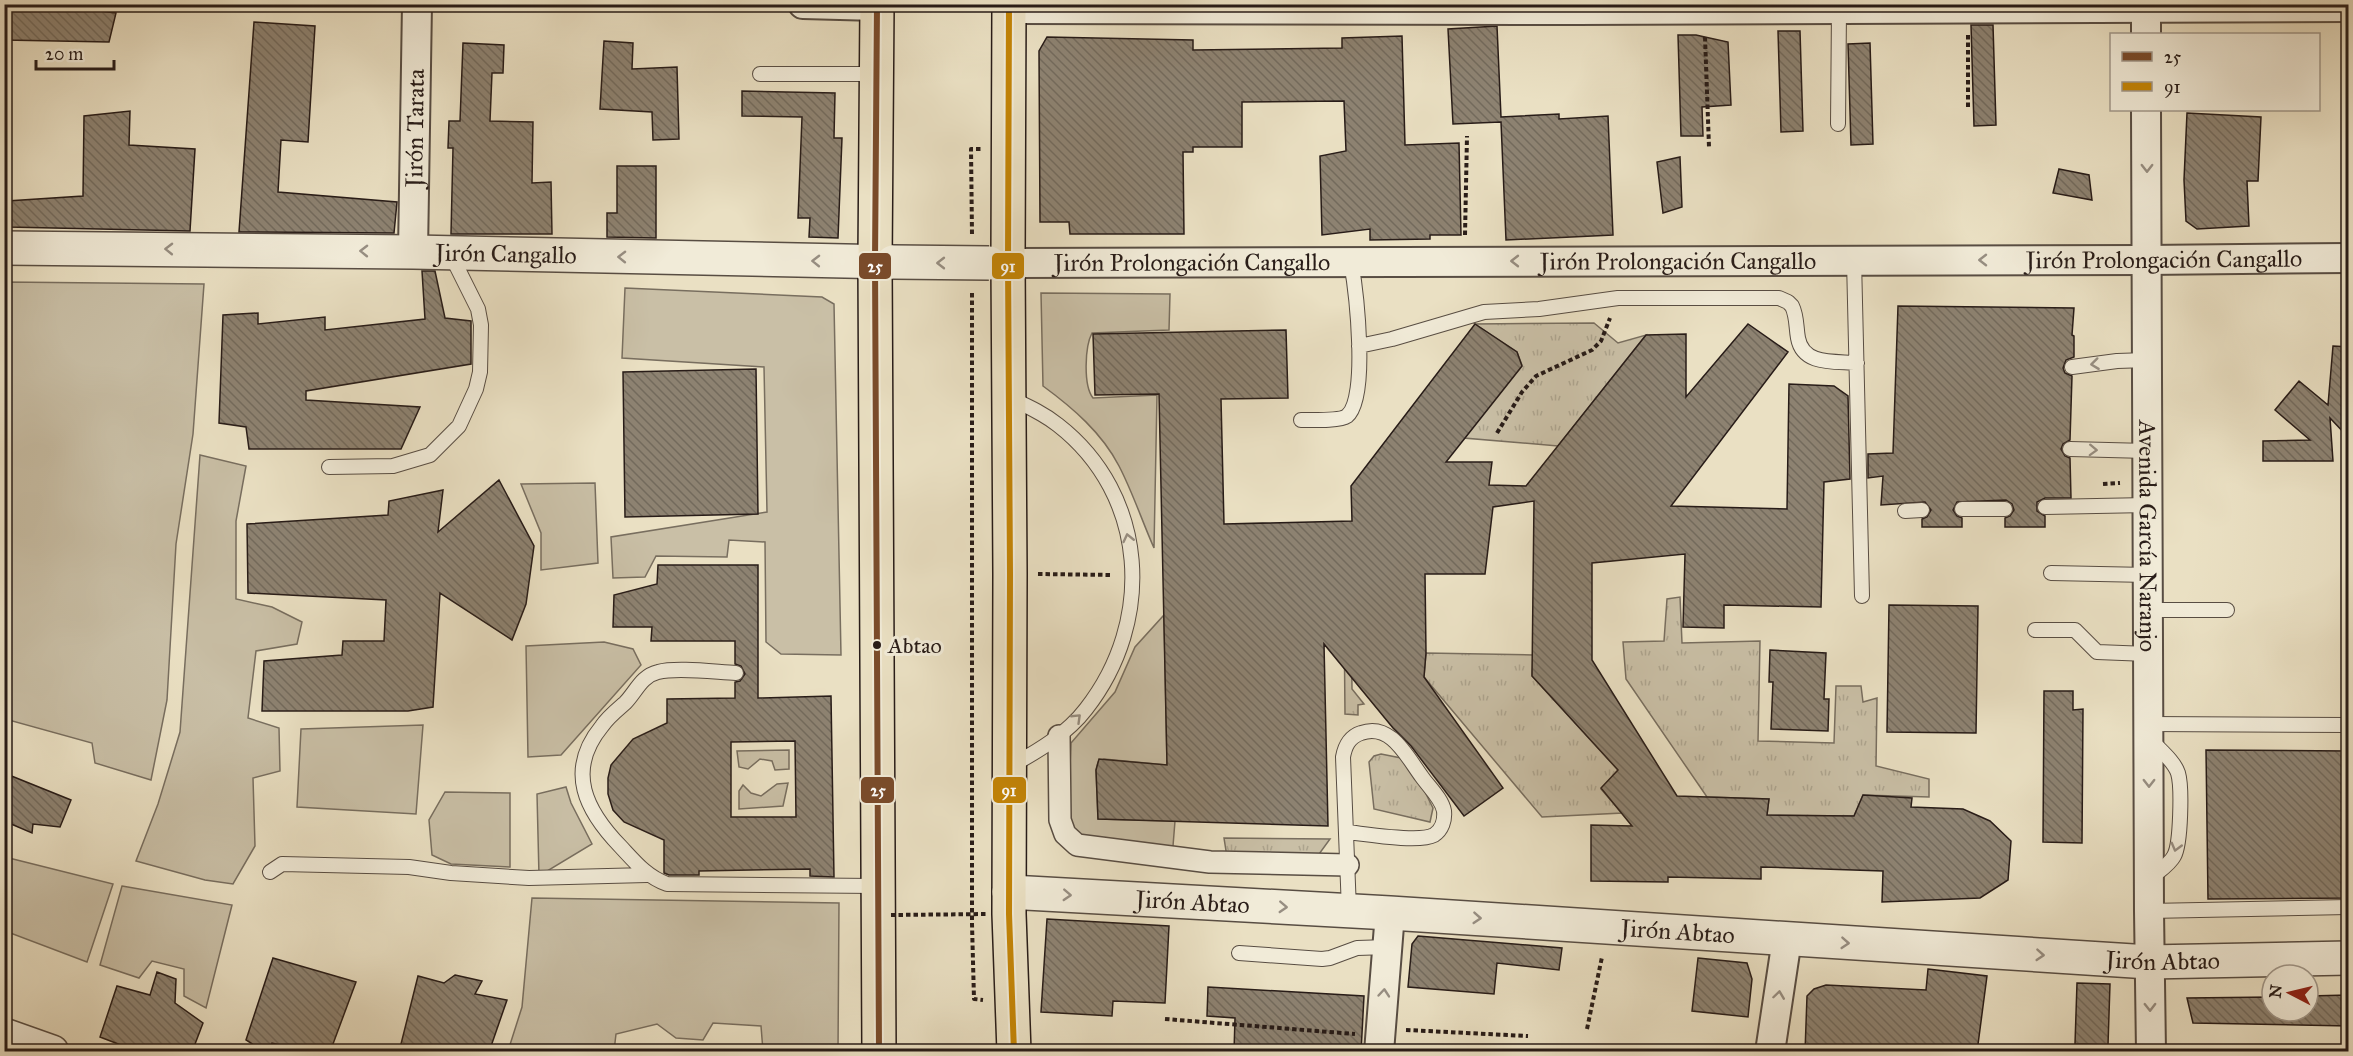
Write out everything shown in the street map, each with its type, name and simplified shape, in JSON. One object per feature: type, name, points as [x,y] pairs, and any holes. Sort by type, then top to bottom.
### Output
[{"type":"main road","points":[[878,5],[877,74],[884,262],[876,886],[879,1052]]},
{"type":"main road","points":[[1009,7],[985,262],[1010,398],[1010,766],[998,903],[1014,1052]]},
{"type":"street","name":"Jirón Tarata","points":[[414,252],[417,4]]},
{"type":"street","points":[[803,4],[878,5]]},
{"type":"street","points":[[1009,7],[1968,8],[2146,15],[2349,7]]},
{"type":"street","name":"Avenida García Naranjo","points":[[2146,111],[2151,1052]]},
{"type":"street","name":"Jirón Cangallo","points":[[4,248],[414,252],[985,262]]},
{"type":"street","name":"Jirón Prolongación Cangallo","points":[[985,262],[2349,258]]},
{"type":"street","points":[[1059,736],[1060,820],[1065,834],[1077,845],[1210,862],[1348,865]]},
{"type":"street","name":"Jirón Abtao","points":[[998,903],[1349,910],[2149,962],[2349,958]]},
{"type":"street","points":[[1380,1039],[1390,913]]},
{"type":"street","points":[[1770,1052],[1787,939]]},
{"type":"street","points":[[4,1035],[52,1052]]},
{"type":"lane","points":[[1838,124],[1839,9]]},
{"type":"lane","points":[[760,74],[877,74]]},
{"type":"lane","points":[[329,467],[393,466],[430,455],[459,426],[477,389],[480,372],[481,325],[478,309],[450,253]]},
{"type":"lane","points":[[1854,260],[1862,596]]},
{"type":"lane","points":[[1301,420],[1344,418],[1352,411],[1358,391],[1359,346],[1351,262]]},
{"type":"lane","points":[[1359,346],[1392,339],[1484,312],[1539,309],[1618,298],[1783,299],[1792,306],[1795,312],[1800,346],[1804,353],[1820,361],[1857,363]]},
{"type":"lane","points":[[2072,367],[2147,360]]},
{"type":"lane","points":[[1010,398],[1058,425],[1083,448],[1104,476],[1119,507],[1126,530],[1134,575],[1131,612],[1118,656],[1107,680],[1085,710],[1059,736],[1010,766]]},
{"type":"lane","points":[[2070,449],[2147,451]]},
{"type":"lane","points":[[2045,507],[2147,493]]},
{"type":"lane","points":[[1962,509],[2005,508]]},
{"type":"lane","points":[[1905,511],[1922,510]]},
{"type":"lane","points":[[2051,573],[2148,574]]},
{"type":"lane","points":[[2148,610],[2227,610]]},
{"type":"lane","points":[[2035,630],[2075,630],[2097,652],[2148,654]]},
{"type":"lane","points":[[736,673],[669,671],[649,676],[602,725],[590,744],[585,760],[584,793],[593,814],[603,829],[647,875],[667,884],[876,886]]},
{"type":"lane","points":[[2148,730],[2349,725]]},
{"type":"lane","points":[[1347,832],[1424,837],[1437,832],[1444,820],[1442,803],[1393,738],[1379,731],[1367,731],[1351,738],[1345,747],[1343,757],[1349,910]]},
{"type":"lane","points":[[270,872],[282,864],[409,867],[451,873],[529,878],[647,875]]},
{"type":"lane","points":[[2149,911],[2349,907]]},
{"type":"lane","points":[[1239,953],[1322,959],[1357,948],[1388,947]]},
{"type":"path","points":[[1968,8],[1968,106]]},
{"type":"path","points":[[1704,9],[1709,147]]},
{"type":"path","points":[[1465,261],[1467,136]]},
{"type":"path","points":[[974,999],[972,924],[985,262],[971,149],[981,149]]},
{"type":"path","points":[[1497,433],[1522,392],[1536,376],[1592,350],[1600,341],[1618,298]]},
{"type":"path","points":[[2093,484],[2147,493]]},
{"type":"path","points":[[1010,574],[1134,575]]},
{"type":"path","points":[[891,915],[998,903]]},
{"type":"path","points":[[1587,1029],[1608,927]]},
{"type":"path","points":[[1165,1019],[1380,1039],[1528,1036]]},
{"type":"green space","points":[[4,282],[204,284],[193,434],[176,544],[167,700],[151,780],[95,763],[92,743],[5,719]]},
{"type":"green space","points":[[625,288],[822,297],[834,304],[841,655],[781,654],[766,642],[765,542],[729,540],[727,557],[656,556],[645,577],[613,578],[611,537],[767,512],[764,367],[622,358]]},
{"type":"green space","points":[[1041,293],[1170,294],[1169,330],[1092,333],[1087,356],[1086,375],[1093,398],[1157,395],[1154,548],[1129,486],[1112,454],[1086,422],[1043,386]]},
{"type":"green space","points":[[1594,323],[1618,343],[1646,335],[1558,446],[1464,438],[1522,365],[1517,352],[1475,324]]},
{"type":"green space","points":[[200,455],[246,466],[236,521],[236,599],[272,607],[302,622],[297,644],[256,651],[248,718],[279,728],[280,771],[253,778],[255,846],[233,884],[205,880],[136,861],[158,804],[180,732]]},
{"type":"green space","points":[[595,483],[598,563],[541,570],[541,533],[521,484]]},
{"type":"green space","points":[[1680,597],[1682,643],[1760,641],[1758,741],[1834,743],[1836,686],[1861,686],[1863,702],[1877,698],[1876,766],[1929,779],[1929,797],[1863,795],[1854,816],[1767,815],[1769,799],[1707,797],[1626,679],[1623,642],[1664,641],[1667,599]]},
{"type":"green space","points":[[1351,610],[1352,689],[1364,704],[1358,705],[1358,715],[1345,714],[1344,611]]},
{"type":"green space","points":[[1164,615],[1167,765],[1104,759],[1098,762],[1096,770],[1098,819],[1175,821],[1173,846],[1112,843],[1083,837],[1073,827],[1068,814],[1071,743],[1115,692],[1135,647]]},
{"type":"green space","points":[[604,642],[633,649],[641,665],[561,755],[528,757],[526,646]]},
{"type":"green space","points":[[1426,653],[1533,655],[1532,676],[1618,770],[1601,789],[1622,813],[1542,817],[1424,677]]},
{"type":"green space","points":[[423,725],[416,814],[297,807],[301,729]]},
{"type":"green space","points":[[789,750],[789,769],[775,770],[772,761],[760,759],[748,769],[739,767],[737,751]]},
{"type":"green space","points":[[1381,754],[1401,758],[1416,774],[1433,808],[1430,822],[1374,809],[1369,762],[1374,756]]},
{"type":"green space","points":[[788,783],[783,806],[739,809],[739,791],[743,785],[751,793],[761,796],[777,784]]},
{"type":"green space","points":[[566,787],[571,803],[592,844],[539,876],[537,794]]},
{"type":"green space","points":[[445,792],[510,793],[510,867],[451,864],[432,855],[429,820]]},
{"type":"green space","points":[[1224,838],[1330,839],[1314,861],[1227,857]]},
{"type":"green space","points":[[5,857],[113,884],[87,962],[5,931]]},
{"type":"green space","points":[[122,886],[232,905],[206,1008],[184,996],[184,969],[152,961],[139,978],[100,965]]},
{"type":"green space","points":[[532,898],[839,903],[838,1051],[763,1051],[761,1026],[713,1023],[703,1040],[676,1038],[657,1024],[616,1034],[614,1051],[508,1051],[522,1007]]},
{"type":"building","points":[[4,4],[44,4],[116,13],[109,42],[4,40]]},
{"type":"building","points":[[254,22],[315,26],[308,142],[281,140],[278,192],[397,202],[394,233],[239,232]]},
{"type":"building","points":[[1971,25],[1993,25],[1996,125],[1974,126]]},
{"type":"building","points":[[1497,26],[1501,117],[1559,114],[1559,119],[1608,116],[1613,235],[1506,240],[1501,122],[1453,124],[1448,29]]},
{"type":"building","points":[[1778,31],[1800,31],[1803,131],[1781,132]]},
{"type":"building","points":[[1678,35],[1696,35],[1728,42],[1731,105],[1702,107],[1703,136],[1681,136]]},
{"type":"building","points":[[1402,36],[1405,145],[1459,143],[1461,235],[1430,235],[1430,239],[1370,240],[1370,229],[1322,235],[1320,156],[1346,151],[1344,101],[1242,102],[1242,147],[1193,147],[1193,152],[1183,152],[1184,234],[1070,234],[1069,222],[1040,222],[1039,51],[1047,37],[1193,40],[1193,50],[1342,48],[1342,38]]},
{"type":"building","points":[[604,41],[633,43],[632,69],[677,67],[679,139],[653,140],[652,112],[600,109]]},
{"type":"building","points":[[463,43],[504,45],[503,73],[492,73],[490,121],[533,122],[532,183],[551,182],[552,234],[451,234],[453,148],[448,148],[449,121],[460,121]]},
{"type":"building","points":[[1870,43],[1873,144],[1851,145],[1848,44]]},
{"type":"building","points":[[742,91],[835,93],[834,138],[842,138],[838,238],[809,237],[810,218],[798,218],[802,117],[742,116]]},
{"type":"building","points":[[130,111],[129,145],[195,149],[190,231],[8,227],[7,201],[83,196],[84,116]]},
{"type":"building","points":[[2187,113],[2261,117],[2258,181],[2247,181],[2249,226],[2197,229],[2186,221],[2184,180]]},
{"type":"building","points":[[1680,157],[1682,207],[1663,213],[1657,162]]},
{"type":"building","points":[[617,166],[656,166],[656,238],[607,237],[607,213],[617,213]]},
{"type":"building","points":[[2059,169],[2089,175],[2092,200],[2053,193]]},
{"type":"building","points":[[422,271],[435,271],[445,318],[471,321],[471,364],[306,391],[306,400],[420,407],[401,449],[249,449],[246,427],[219,423],[223,315],[258,313],[258,324],[325,317],[325,330],[425,319]]},
{"type":"building","points":[[1898,306],[2074,308],[2072,335],[2074,336],[2074,357],[2066,360],[2063,368],[2065,373],[2072,376],[2070,440],[2063,444],[2061,449],[2065,456],[2070,458],[2071,498],[2045,498],[2037,502],[2037,511],[2045,516],[2045,527],[2005,527],[2005,518],[2010,516],[2014,510],[2012,504],[2006,500],[1957,502],[1953,510],[1957,516],[1962,518],[1962,527],[1922,527],[1922,519],[1927,517],[1931,510],[1925,502],[1881,505],[1883,476],[1868,478],[1868,454],[1893,453]]},
{"type":"building","points":[[1475,324],[1517,352],[1522,366],[1446,462],[1492,462],[1489,485],[1526,486],[1646,335],[1686,334],[1686,397],[1748,324],[1788,352],[1671,506],[1787,509],[1789,384],[1834,386],[1848,396],[1850,479],[1824,482],[1821,607],[1724,605],[1724,628],[1683,627],[1685,554],[1592,563],[1592,660],[1677,796],[1769,799],[1767,815],[1854,816],[1863,795],[1912,798],[1911,807],[1963,809],[1990,821],[2011,841],[2008,880],[1980,898],[1882,902],[1883,871],[1761,867],[1761,879],[1668,877],[1668,882],[1591,881],[1591,825],[1632,826],[1601,788],[1618,770],[1532,676],[1534,501],[1493,507],[1485,574],[1425,574],[1424,677],[1503,788],[1464,816],[1411,746],[1393,728],[1324,644],[1328,826],[1098,819],[1096,770],[1099,759],[1167,765],[1159,394],[1095,395],[1093,334],[1286,330],[1288,398],[1221,399],[1224,524],[1352,521],[1351,486]]},
{"type":"building","points":[[2333,346],[2349,347],[2349,438],[2330,418],[2333,461],[2263,461],[2263,441],[2310,440],[2275,410],[2299,381],[2328,405]]},
{"type":"building","points":[[756,369],[758,514],[625,517],[623,372]]},
{"type":"building","points":[[499,480],[534,546],[526,604],[512,640],[440,593],[433,707],[408,711],[262,711],[264,661],[342,655],[343,641],[384,641],[386,600],[248,593],[247,524],[388,515],[389,501],[443,490],[438,532]]},
{"type":"building","points":[[658,565],[758,565],[758,698],[831,696],[834,877],[810,876],[810,869],[699,871],[699,875],[669,875],[664,873],[664,840],[624,822],[613,810],[608,794],[611,765],[633,739],[667,723],[667,699],[735,698],[735,682],[740,681],[745,674],[741,666],[735,664],[735,641],[651,641],[652,627],[613,627],[614,595],[657,584]],"holes":[[[795,741],[796,817],[731,817],[731,742]]]},
{"type":"building","points":[[1889,605],[1978,606],[1976,733],[1887,732]]},
{"type":"building","points":[[1770,650],[1826,653],[1824,699],[1829,699],[1828,731],[1771,729],[1773,682],[1769,682]]},
{"type":"building","points":[[2044,691],[2073,691],[2073,710],[2083,709],[2082,843],[2043,842]]},
{"type":"building","points":[[2206,750],[2349,751],[2349,898],[2208,899]]},
{"type":"building","points":[[4,773],[71,800],[60,827],[33,824],[32,833],[4,821]]},
{"type":"building","points":[[1047,919],[1169,926],[1165,1003],[1113,1001],[1112,1016],[1041,1012]]},
{"type":"building","points":[[1418,936],[1562,948],[1559,970],[1497,963],[1494,994],[1408,987],[1412,944]]},
{"type":"building","points":[[273,958],[356,982],[330,1052],[310,1052],[272,1043],[268,1052],[265,1052],[246,1040]]},
{"type":"building","points":[[1698,958],[1747,963],[1752,979],[1748,1017],[1692,1011]]},
{"type":"building","points":[[1928,969],[1987,976],[1977,1052],[1805,1052],[1807,996],[1814,989],[1826,985],[1926,990]]},
{"type":"building","points":[[157,972],[176,979],[175,1003],[203,1023],[192,1052],[139,1052],[100,1037],[117,986],[150,995]]},
{"type":"building","points":[[455,975],[482,981],[475,994],[507,1000],[489,1052],[399,1052],[418,976],[444,983]]},
{"type":"building","points":[[2077,983],[2110,984],[2108,1045],[2075,1044]]},
{"type":"building","points":[[1208,987],[1364,996],[1361,1052],[1234,1052],[1235,1018],[1207,1016]]},
{"type":"building","points":[[2349,995],[2349,1026],[2193,1023],[2187,998],[2260,997],[2260,1023],[2320,1023],[2320,996]]},
{"type":"transit line","name":"25","points":[[877,4],[875,262],[879,1052]]},
{"type":"transit line","name":"91","points":[[1009,4],[1009,914],[1014,1052]]},
{"type":"place","name":"Abtao","points":[[877,645]]}]
